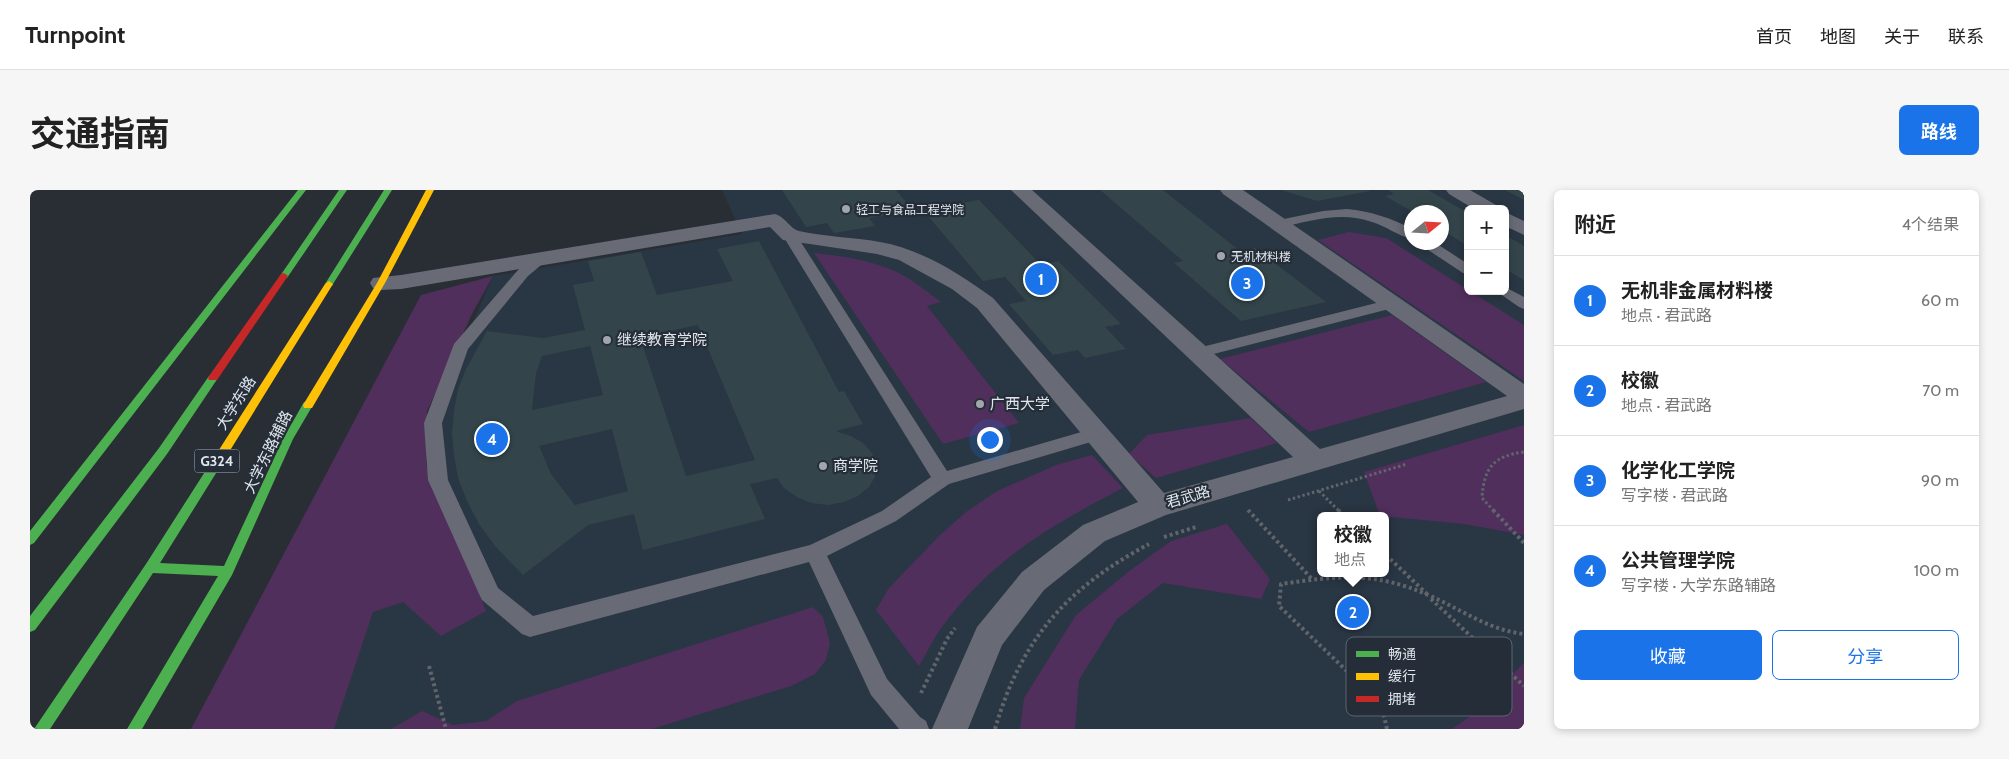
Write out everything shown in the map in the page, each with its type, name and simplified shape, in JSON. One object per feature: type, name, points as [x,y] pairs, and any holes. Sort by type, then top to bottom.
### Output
[{"type":"main road","points":[[30,540],[302,190]]},
{"type":"main road","name":"大学东路","points":[[30,626],[163,451],[343,190]]},
{"type":"main road","name":"大学东路","points":[[40,729],[150,568],[388,190]]},
{"type":"main road","name":"大学东路辅路","points":[[134,729],[228,571],[288,439],[381,282],[430,190]]},
{"type":"main road","points":[[150,568],[228,571]]},
{"type":"street","points":[[1022,190],[1314,460]]},
{"type":"street","points":[[1230,190],[1524,396]]},
{"type":"street","points":[[1456,190],[1482,205]]},
{"type":"street","points":[[381,282],[401,282],[774,220],[790,236],[880,248],[906,256],[960,284],[985,303],[1158,506]]},
{"type":"street","points":[[1509,220],[1524,229]]},
{"type":"street","name":"君武路","points":[[950,729],[989,637],[1033,581],[1094,533],[1158,506],[1524,400]]},
{"type":"lane","points":[[1279,224],[1338,212],[1375,218],[1393,224],[1404,230]]},
{"type":"lane","points":[[790,236],[942,479]]},
{"type":"lane","points":[[1436,250],[1464,268]]},
{"type":"lane","points":[[541,258],[523,274],[460,348],[433,423],[438,480],[490,594],[530,627],[815,552],[889,516],[942,479],[1095,434]]},
{"type":"lane","points":[[1509,295],[1524,304]]},
{"type":"lane","points":[[1198,353],[1392,304]]},
{"type":"lane","points":[[815,552],[880,687],[911,725],[918,729]]},
{"type":"path","points":[[1524,452],[1515,453],[1491,463],[1483,479],[1482,498],[1524,543]]},
{"type":"path","points":[[1284,501],[1410,463]]},
{"type":"path","points":[[1318,491],[1340,512]]},
{"type":"path","points":[[1239,512],[1257,507]]},
{"type":"path","points":[[1248,510],[1312,579]]},
{"type":"path","points":[[1158,539],[1203,524]]},
{"type":"path","points":[[995,729],[998,714],[1020,662],[1052,615],[1087,582],[1126,555],[1150,543]]},
{"type":"path","points":[[1389,558],[1472,637]]},
{"type":"path","points":[[1336,577],[1281,584],[1279,606],[1293,622],[1346,671]]},
{"type":"path","points":[[1354,577],[1384,582],[1427,595],[1482,622],[1513,634],[1524,634]]},
{"type":"path","points":[[429,666],[446,729]]},
{"type":"path","points":[[1512,675],[1524,686]]},
{"type":"path","points":[[1384,716],[1386,729]]},
{"type":"shaded area","name":"广西大学","points":[[722,190],[1524,190],[1524,729],[293,729],[493,276],[742,234]]},
{"type":"shaded area","points":[[1349,232],[1386,238],[1464,287],[1464,295],[1476,295],[1524,325],[1524,381],[1318,240]]},
{"type":"shaded area","points":[[814,253],[862,260],[890,269],[910,279],[941,302],[927,306],[1019,423],[943,444]]},
{"type":"shaded area","points":[[493,276],[473,312],[427,411],[426,465],[486,611],[441,636],[403,602],[373,612],[334,729],[191,729],[421,295]]},
{"type":"shaded area","points":[[1392,315],[1486,382],[1309,432],[1220,359]]},
{"type":"shaded area","points":[[1251,418],[1277,443],[1156,478],[1129,454],[1147,435]]},
{"type":"shaded area","points":[[1524,425],[1524,535],[1464,524],[1389,517],[1389,512],[1379,512],[1364,472]]},
{"type":"shaded area","points":[[1092,455],[1123,488],[1071,516],[1024,546],[1002,563],[961,603],[939,632],[919,666],[876,610],[889,588],[940,535],[966,512],[997,491],[1056,465]]},
{"type":"shaded area","points":[[1227,524],[1270,579],[1261,599],[1163,583],[1117,619],[1079,680],[1075,729],[1020,729],[1024,698],[1076,615],[1128,572],[1171,541]]},
{"type":"shaded area","points":[[813,607],[823,617],[830,643],[826,660],[815,674],[791,686],[652,729],[391,729],[422,711],[453,725],[486,721],[517,701]]},
{"type":"shaded area","points":[[1524,663],[1524,729],[1452,729],[1471,716],[1512,716],[1512,675]]},
{"type":"building","name":"轻工与食品工程学院","points":[[782,190],[896,190],[910,207],[884,212],[886,215],[869,218],[875,226],[834,233],[827,223],[806,227]]},
{"type":"building","name":"无机材料楼","points":[[1100,190],[1163,190],[1240,251],[1255,248],[1326,302],[1241,321],[1174,263],[1183,261]]},
{"type":"building","points":[[1281,190],[1369,190],[1370,191],[1317,201]]},
{"type":"building","points":[[1388,190],[1428,190],[1464,211],[1464,244],[1449,234],[1449,205],[1404,205],[1404,207],[1385,196],[1394,194]]},
{"type":"building","points":[[1505,190],[1524,190],[1524,200]]},
{"type":"building","points":[[979,200],[1041,265],[1058,261],[1121,324],[1105,327],[1126,349],[1085,358],[1078,350],[1053,355],[1009,304],[1026,301],[1005,277],[983,281],[928,216],[933,216],[927,209]]},
{"type":"building","points":[[1509,237],[1524,246],[1524,280],[1509,271]]},
{"type":"building","points":[[759,241],[839,392],[844,391],[863,424],[836,431],[851,436],[863,443],[872,453],[876,465],[875,477],[869,487],[858,496],[844,502],[828,505],[811,503],[797,497],[784,488],[777,478],[750,484],[765,519],[643,550],[634,514],[588,525],[523,575],[495,546],[479,524],[458,478],[454,455],[452,433],[458,389],[466,369],[487,331],[543,338],[585,330],[573,285],[594,281],[588,261],[641,252],[657,295],[733,281],[717,249]],"holes":[[[698,325],[755,460],[686,476],[640,337]],[[590,346],[603,395],[532,410],[536,373],[542,356]],[[612,429],[628,491],[575,505],[551,474],[539,446]]]},
{"type":"traffic: fast","points":[[30,540],[302,190]]},
{"type":"traffic: fast","points":[[284,276],[343,190]]},
{"type":"traffic: fast","points":[[329,284],[388,190]]},
{"type":"traffic: fast","points":[[30,626],[163,451],[213,378]]},
{"type":"traffic: fast","points":[[134,729],[228,571],[288,439],[308,405]]},
{"type":"traffic: fast","points":[[41,729],[150,568],[212,470]]},
{"type":"traffic: fast","points":[[150,568],[228,571]]},
{"type":"traffic: slow","points":[[308,405],[381,283],[430,190]]},
{"type":"traffic: slow","points":[[212,470],[329,284]]},
{"type":"traffic: jam","points":[[213,378],[284,276]]},
{"type":"place","name":"轻工与食品工程学院","points":[[846,209]]},
{"type":"place","name":"无机材料楼","points":[[1221,256]]},
{"type":"place","name":"无机非金属材料楼","points":[[1041,279]]},
{"type":"place","name":"化学化工学院","points":[[1247,283]]},
{"type":"place","name":"继续教育学院","points":[[607,340]]},
{"type":"place","name":"广西大学","points":[[980,404]]},
{"type":"place","name":"公共管理学院","points":[[492,439]]},
{"type":"place","name":"商学院","points":[[823,466]]},
{"type":"place","name":"校徽","points":[[1353,612]]}]
